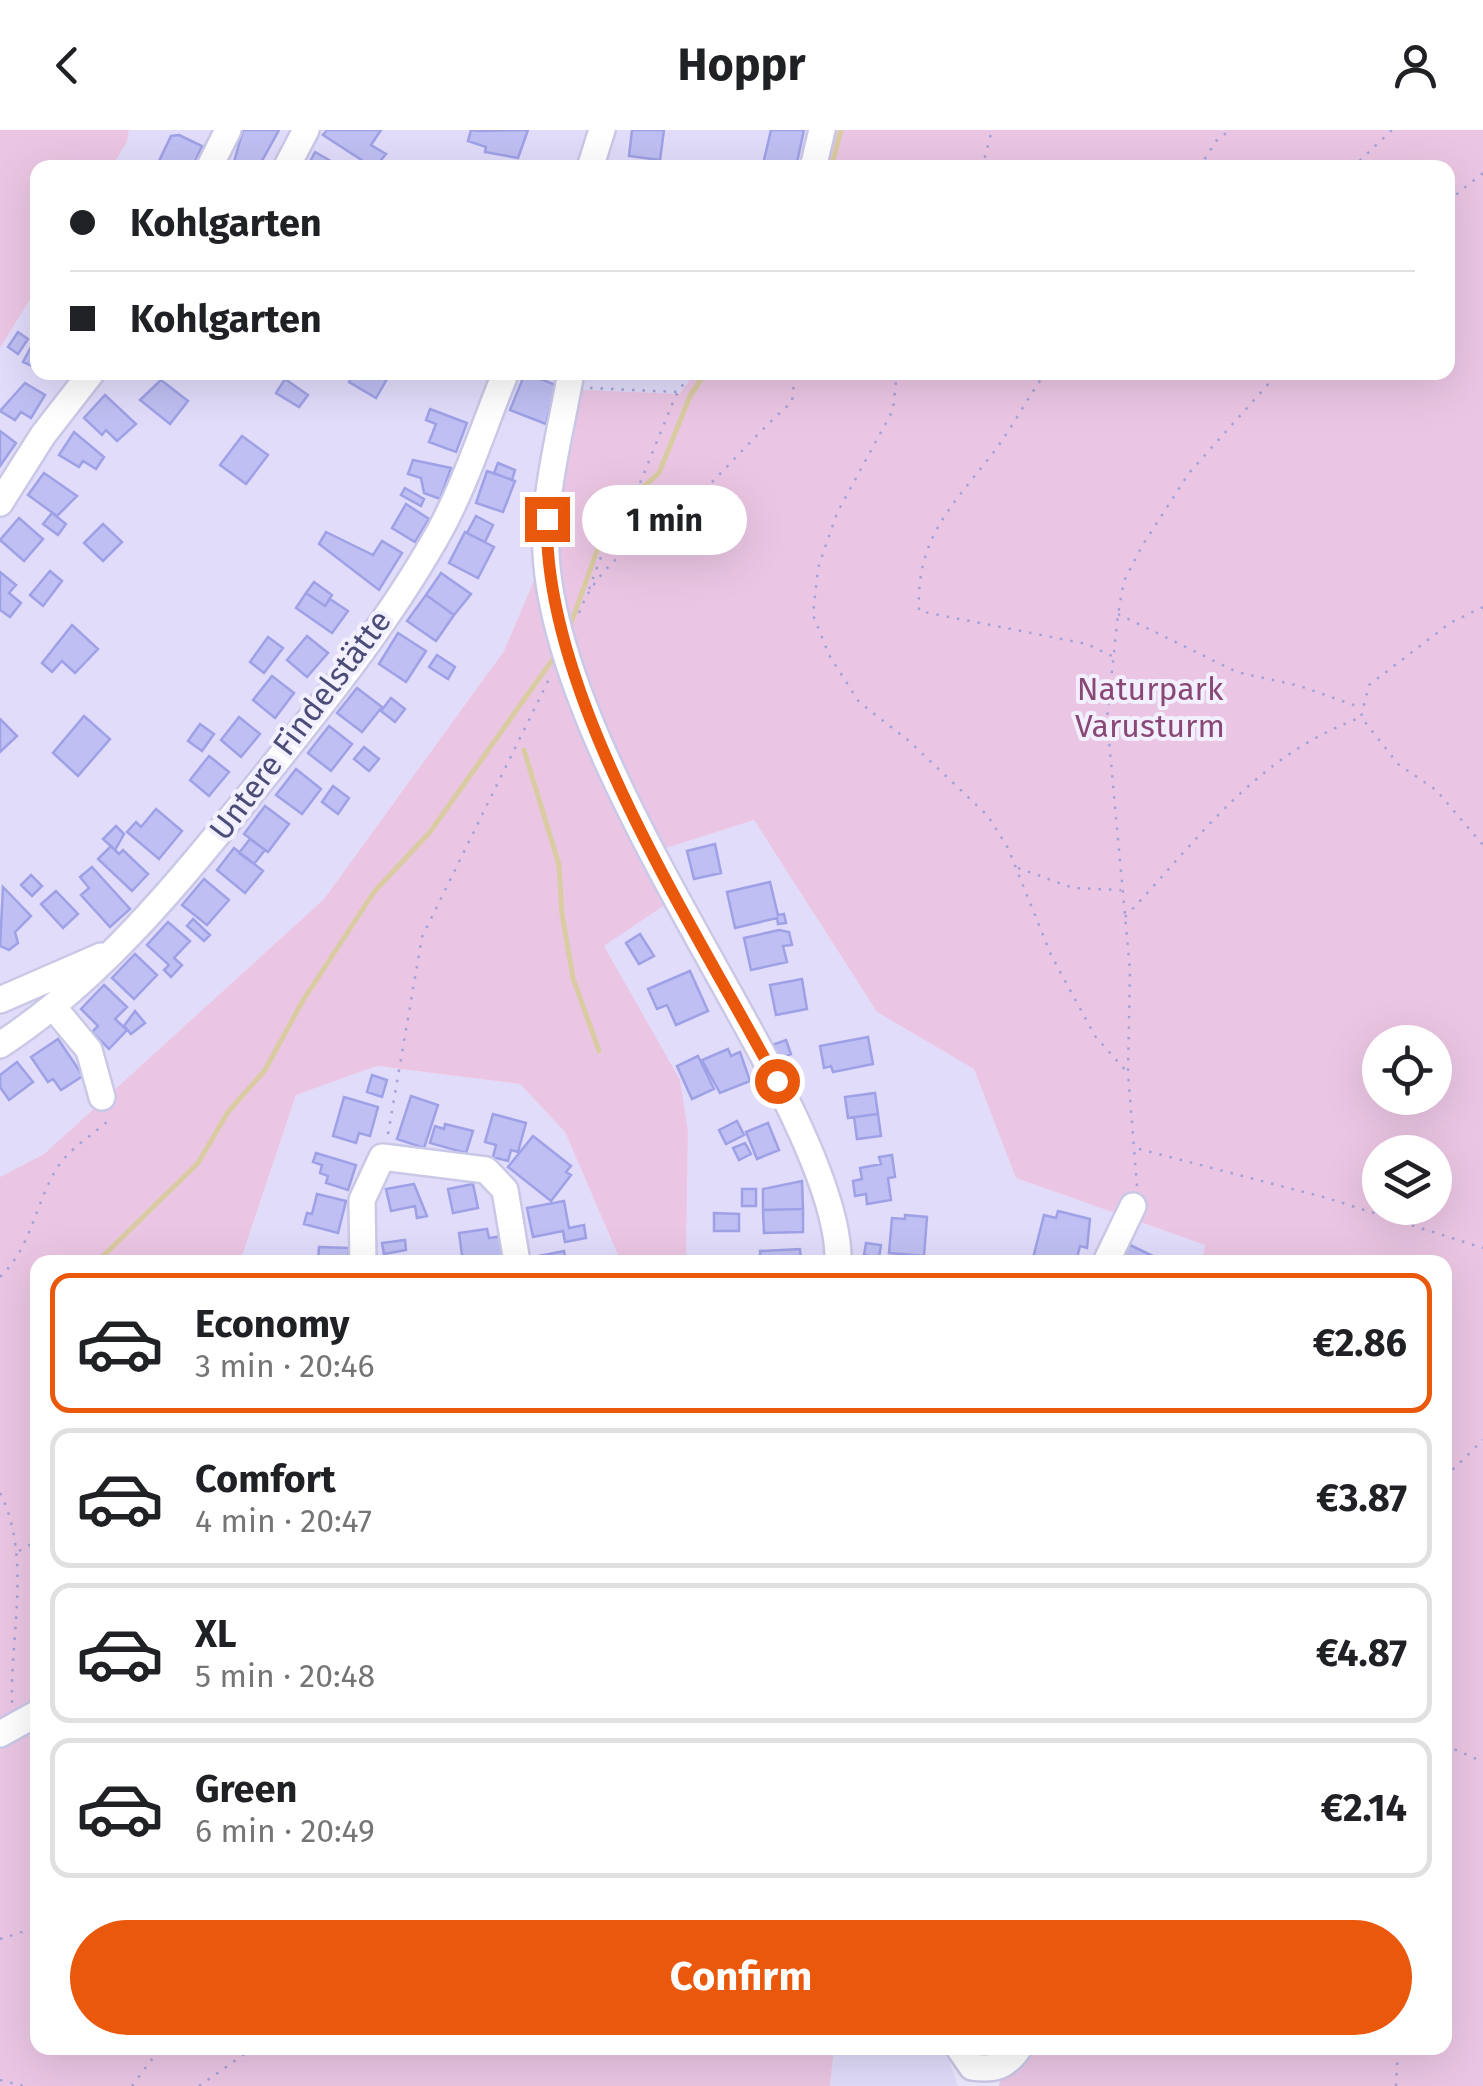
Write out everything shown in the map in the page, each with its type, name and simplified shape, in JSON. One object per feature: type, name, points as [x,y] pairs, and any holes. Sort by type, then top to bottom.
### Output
[{"type":"street","points":[[213,160],[228,130]]},
{"type":"street","points":[[290,160],[306,130]]},
{"type":"street","points":[[593,160],[602,130]]},
{"type":"street","points":[[815,160],[822,130]]},
{"type":"street","points":[[0,504],[42,434],[86,380]]},
{"type":"street","name":"Untere Findelstätte","points":[[0,1045],[55,1009],[115,949],[212,841],[352,668],[439,532],[503,380]]},
{"type":"street","points":[[569,380],[547,519],[546,552],[565,650],[622,790],[777,1081],[832,1214],[837,1255]]},
{"type":"street","name":"Untere Findelstätte","points":[[0,1000],[115,949]]},
{"type":"street","points":[[55,1009],[89,1050],[102,1097]]},
{"type":"street","points":[[364,1255],[362,1200],[382,1157],[486,1170],[505,1190],[516,1255]]},
{"type":"street","points":[[1109,1255],[1133,1206]]},
{"type":"street","points":[[6,1729],[30,1717]]},
{"type":"street","points":[[964,2055],[972,2067],[990,2069],[1004,2065],[1012,2055]]},
{"type":"path","points":[[984,160],[992,130]]},
{"type":"path","points":[[1204,160],[1216,141],[1230,130]]},
{"type":"path","points":[[1360,160],[1392,130]]},
{"type":"path","points":[[1455,195],[1483,172]]},
{"type":"path","points":[[569,380],[678,392]]},
{"type":"path","points":[[578,615],[614,522],[643,498],[638,488],[686,380]]},
{"type":"path","points":[[588,594],[613,562],[708,487],[745,443],[792,402],[794,380]]},
{"type":"path","points":[[896,380],[893,410],[836,513],[818,568],[813,615],[829,655],[859,702],[988,816],[1016,868],[1060,971],[1095,1036],[1128,1074]]},
{"type":"path","points":[[1041,380],[990,458],[947,509],[918,580],[919,611],[1087,644],[1114,657]]},
{"type":"path","points":[[1133,1206],[1136,1148],[1128,1074],[1126,917],[1107,719],[1118,614],[1124,581],[1189,473],[1272,380]]},
{"type":"path","points":[[1360,717],[1370,685],[1450,623],[1483,607]]},
{"type":"path","points":[[1118,614],[1237,672],[1300,686],[1363,708]]},
{"type":"path","points":[[382,1157],[422,937],[565,650]]},
{"type":"path","points":[[1360,717],[1398,764],[1436,790],[1483,846]]},
{"type":"path","points":[[1126,917],[1221,808],[1270,766],[1314,735],[1360,717]]},
{"type":"path","points":[[1016,868],[1073,888],[1123,890]]},
{"type":"path","points":[[0,1277],[20,1258],[55,1172],[80,1142],[110,1120],[102,1097]]},
{"type":"path","points":[[1136,1148],[1327,1198],[1483,1248]]},
{"type":"path","points":[[1452,1469],[1483,1440]]},
{"type":"path","points":[[0,1493],[10,1514],[17,1552],[6,1729]]},
{"type":"path","points":[[17,1552],[30,1545]]},
{"type":"path","points":[[1452,1748],[1483,1762]]},
{"type":"path","points":[[0,1939],[30,1930]]},
{"type":"path","points":[[132,2086],[155,2055]]},
{"type":"path","points":[[199,2086],[243,2055]]},
{"type":"path","points":[[1396,2086],[1398,2055]]},
{"type":"path","points":[[0,2080],[23,2086]]},
{"type":"shaded area","points":[[129,130],[837,130],[827,160],[117,160]]},
{"type":"shaded area","points":[[30,299],[30,380],[690,380],[555,511],[544,557],[504,651],[324,899],[44,1154],[0,1177],[0,348]]},
{"type":"shaded area","points":[[754,820],[877,1012],[975,1069],[1016,1178],[1205,1245],[1203,1255],[686,1255],[688,1132],[604,946],[674,898],[657,851]]},
{"type":"shaded area","points":[[377,1066],[520,1084],[565,1132],[618,1255],[242,1255],[296,1095]]},
{"type":"shaded area","points":[[833,2055],[947,2055],[958,2086],[830,2086]]},
{"type":"green space","points":[[0,130],[129,130],[116,160],[30,160],[30,299],[0,348]]},
{"type":"green space","name":"Naturpark Varusturm","points":[[837,130],[1483,130],[1483,2086],[999,2086],[1001,2076],[1021,2055],[1452,2055],[1452,1255],[1203,1255],[1205,1245],[1016,1178],[974,1069],[877,1012],[754,820],[657,851],[675,898],[604,946],[680,1080],[688,1132],[686,1255],[618,1255],[565,1132],[520,1084],[377,1066],[296,1095],[242,1255],[30,1255],[30,2055],[833,2055],[830,2086],[0,2086],[0,1177],[44,1154],[324,899],[504,651],[544,557],[581,390],[679,394],[690,380],[1455,380],[1455,160],[827,160]]},
{"type":"building","points":[[243,130],[279,130],[262,160],[235,160]]},
{"type":"building","points":[[327,130],[381,130],[371,145],[386,154],[381,160],[362,160],[323,135]]},
{"type":"building","points":[[471,130],[528,130],[518,158],[485,152],[486,147],[468,141]]},
{"type":"building","points":[[632,130],[664,130],[660,160],[629,156]]},
{"type":"building","points":[[771,130],[804,130],[798,160],[764,160]]},
{"type":"building","points":[[179,135],[202,146],[196,160],[159,160],[171,136]]},
{"type":"building","points":[[315,152],[329,160],[311,160]]},
{"type":"building","points":[[18,332],[28,339],[18,354],[8,347]]},
{"type":"building","points":[[161,380],[188,401],[170,424],[140,400]]},
{"type":"building","points":[[286,380],[308,395],[299,407],[276,393]]},
{"type":"building","points":[[350,380],[386,380],[376,398]]},
{"type":"building","points":[[522,380],[543,380],[556,385],[546,424],[510,410]]},
{"type":"building","points":[[25,383],[45,395],[31,418],[21,412],[15,420],[0,411]]},
{"type":"building","points":[[105,395],[136,424],[117,441],[106,430],[102,435],[84,418]]},
{"type":"building","points":[[430,409],[467,423],[456,452],[429,442],[436,424],[426,420]]},
{"type":"building","points":[[0,431],[16,443],[0,466]]},
{"type":"building","points":[[74,432],[104,457],[96,469],[83,461],[79,467],[59,455]]},
{"type":"building","points":[[242,436],[268,455],[246,484],[220,465]]},
{"type":"building","points":[[413,460],[451,468],[440,499],[424,493],[421,478],[408,474]]},
{"type":"building","points":[[498,463],[515,470],[512,480],[494,473]]},
{"type":"building","points":[[487,471],[515,481],[503,512],[476,503]]},
{"type":"building","points":[[44,473],[77,496],[57,516],[28,495]]},
{"type":"building","points":[[405,488],[424,499],[421,506],[401,495]]},
{"type":"building","points":[[406,504],[429,519],[415,542],[392,528]]},
{"type":"building","points":[[52,513],[66,524],[58,535],[43,524]]},
{"type":"building","points":[[476,516],[493,525],[485,542],[467,533]]},
{"type":"building","points":[[19,518],[43,539],[24,561],[0,540]]},
{"type":"building","points":[[103,524],[122,542],[103,561],[84,543]]},
{"type":"building","points":[[326,532],[373,555],[382,541],[402,553],[379,590],[319,544]]},
{"type":"building","points":[[465,532],[494,547],[478,578],[449,563]]},
{"type":"building","points":[[50,571],[62,581],[43,606],[30,595]]},
{"type":"building","points":[[0,572],[16,585],[9,593],[21,603],[10,617],[0,610]]},
{"type":"building","points":[[441,573],[471,594],[454,615],[426,595]]},
{"type":"building","points":[[314,582],[332,595],[325,606],[306,593]]},
{"type":"building","points":[[306,593],[325,606],[330,599],[348,611],[332,633],[296,608]]},
{"type":"building","points":[[426,595],[454,615],[436,641],[407,621]]},
{"type":"building","points":[[72,625],[98,649],[75,673],[62,661],[52,672],[42,663]]},
{"type":"building","points":[[398,633],[426,651],[406,682],[379,664]]},
{"type":"building","points":[[307,636],[328,653],[307,677],[287,660]]},
{"type":"building","points":[[268,637],[283,648],[264,673],[250,662]]},
{"type":"building","points":[[437,655],[455,667],[448,679],[429,667]]},
{"type":"building","points":[[272,676],[294,693],[275,718],[253,700]]},
{"type":"building","points":[[357,688],[382,707],[362,732],[337,713]]},
{"type":"building","points":[[391,698],[405,709],[395,722],[381,711]]},
{"type":"building","points":[[84,716],[110,739],[78,776],[53,753]]},
{"type":"building","points":[[239,717],[260,734],[241,757],[221,740]]},
{"type":"building","points":[[0,719],[17,736],[0,752]]},
{"type":"building","points":[[200,724],[214,734],[202,751],[188,741]]},
{"type":"building","points":[[329,726],[352,744],[331,771],[308,753]]},
{"type":"building","points":[[364,747],[379,759],[369,771],[354,759]]},
{"type":"building","points":[[209,756],[229,772],[209,796],[190,780]]},
{"type":"building","points":[[296,769],[321,789],[302,814],[276,795]]},
{"type":"building","points":[[333,786],[349,798],[338,814],[322,802]]},
{"type":"building","points":[[265,806],[289,824],[268,852],[244,834]]},
{"type":"building","points":[[156,809],[182,831],[159,859],[127,832],[136,822],[141,827]]},
{"type":"building","points":[[116,826],[124,834],[115,850],[103,839]]},
{"type":"building","points":[[250,839],[265,850],[254,864],[239,853]]},
{"type":"building","points":[[715,844],[721,873],[694,879],[687,851]]},
{"type":"building","points":[[111,846],[119,854],[123,850],[148,874],[132,891],[98,859]]},
{"type":"building","points":[[234,848],[263,871],[245,893],[217,870]]},
{"type":"building","points":[[92,867],[130,909],[110,927],[81,895],[89,888],[80,877]]},
{"type":"building","points":[[31,875],[42,886],[32,896],[21,885]]},
{"type":"building","points":[[204,879],[229,900],[207,925],[182,905]]},
{"type":"building","points":[[770,882],[778,915],[784,914],[786,923],[778,924],[777,918],[735,928],[727,892]]},
{"type":"building","points":[[3,887],[31,916],[15,932],[18,943],[9,950],[0,946]]},
{"type":"building","points":[[56,891],[78,914],[63,928],[41,904]]},
{"type":"building","points":[[193,919],[210,935],[204,941],[187,926]]},
{"type":"building","points":[[168,922],[190,941],[174,958],[182,965],[171,977],[164,970],[169,965],[147,945]]},
{"type":"building","points":[[779,930],[789,932],[792,945],[783,946],[787,962],[751,970],[744,938]]},
{"type":"building","points":[[640,934],[654,956],[639,964],[626,943]]},
{"type":"building","points":[[135,954],[157,975],[134,999],[112,978]]},
{"type":"building","points":[[690,971],[708,1011],[676,1025],[667,1005],[657,1009],[648,989]]},
{"type":"building","points":[[802,979],[807,1009],[776,1015],[770,985]]},
{"type":"building","points":[[104,985],[127,1007],[115,1019],[127,1030],[109,1049],[92,1032],[98,1026],[81,1009]]},
{"type":"building","points":[[135,1011],[145,1023],[131,1034],[124,1026]]},
{"type":"building","points":[[868,1037],[873,1064],[833,1072],[831,1066],[824,1068],[820,1046]]},
{"type":"building","points":[[58,1039],[83,1076],[61,1090],[53,1079],[48,1082],[31,1057]]},
{"type":"building","points":[[786,1040],[791,1054],[778,1060],[772,1045]]},
{"type":"building","points":[[728,1049],[731,1056],[740,1052],[750,1081],[720,1093],[702,1060]]},
{"type":"building","points":[[698,1056],[714,1089],[692,1099],[677,1066]]},
{"type":"building","points":[[17,1062],[33,1082],[9,1100],[0,1087],[0,1075]]},
{"type":"building","points":[[372,1075],[387,1080],[382,1097],[367,1092]]},
{"type":"building","points":[[875,1093],[878,1114],[848,1118],[845,1097]]},
{"type":"building","points":[[411,1096],[438,1105],[424,1148],[397,1139]]},
{"type":"building","points":[[344,1097],[378,1107],[370,1136],[359,1133],[356,1143],[333,1136]]},
{"type":"building","points":[[493,1114],[526,1123],[518,1152],[511,1150],[508,1161],[493,1157],[496,1145],[485,1142]]},
{"type":"building","points":[[878,1114],[881,1136],[857,1139],[854,1117]]},
{"type":"building","points":[[737,1121],[744,1135],[726,1144],[719,1130]]},
{"type":"building","points":[[768,1123],[779,1150],[757,1159],[746,1132]]},
{"type":"building","points":[[445,1124],[473,1131],[466,1153],[430,1143],[435,1126],[444,1129]]},
{"type":"building","points":[[533,1136],[571,1166],[566,1172],[571,1175],[551,1201],[508,1167]]},
{"type":"building","points":[[745,1143],[751,1154],[739,1160],[733,1148]]},
{"type":"building","points":[[316,1153],[356,1165],[348,1190],[326,1183],[328,1176],[320,1173],[322,1165],[313,1162]]},
{"type":"building","points":[[892,1155],[895,1177],[888,1178],[891,1200],[867,1204],[866,1194],[855,1196],[853,1181],[862,1179],[860,1168],[881,1164],[879,1157]]},
{"type":"building","points":[[802,1181],[803,1209],[763,1210],[763,1189]]},
{"type":"building","points":[[414,1184],[427,1216],[417,1218],[415,1206],[391,1211],[386,1189]]},
{"type":"building","points":[[473,1184],[478,1208],[453,1213],[448,1189]]},
{"type":"building","points":[[742,1189],[756,1189],[756,1206],[742,1206]]},
{"type":"building","points":[[317,1194],[346,1201],[338,1233],[304,1224],[307,1213],[312,1214]]},
{"type":"building","points":[[564,1201],[569,1228],[584,1225],[586,1238],[565,1242],[563,1231],[533,1237],[527,1208]]},
{"type":"building","points":[[803,1209],[803,1232],[764,1233],[763,1210]]},
{"type":"building","points":[[1058,1211],[1090,1219],[1087,1248],[1080,1246],[1078,1255],[1034,1255],[1044,1215],[1056,1218]]},
{"type":"building","points":[[714,1213],[739,1214],[739,1231],[714,1231]]},
{"type":"building","points":[[905,1215],[927,1217],[924,1255],[889,1253],[892,1218],[905,1219]]},
{"type":"building","points":[[487,1229],[489,1238],[503,1236],[506,1255],[462,1255],[459,1233]]},
{"type":"building","points":[[405,1240],[406,1250],[384,1254],[382,1243]]},
{"type":"building","points":[[866,1243],[881,1245],[879,1255],[864,1255]]},
{"type":"building","points":[[1128,1244],[1151,1255],[1122,1255]]},
{"type":"building","points":[[319,1247],[349,1248],[348,1255],[318,1255]]},
{"type":"building","points":[[800,1249],[800,1255],[760,1255],[760,1251]]},
{"type":"waterway","points":[[833,160],[841,130]]},
{"type":"waterway","points":[[569,629],[609,517],[659,473],[690,396],[701,380]]},
{"type":"waterway","points":[[104,1255],[198,1163],[228,1112],[265,1070],[302,1002],[374,892],[430,832],[555,656]]},
{"type":"waterway","points":[[524,750],[559,865],[562,914],[573,978],[599,1051]]},
{"type":"route","points":[[547,519],[550,592],[565,650],[587,709],[622,790],[777,1081]]}]
